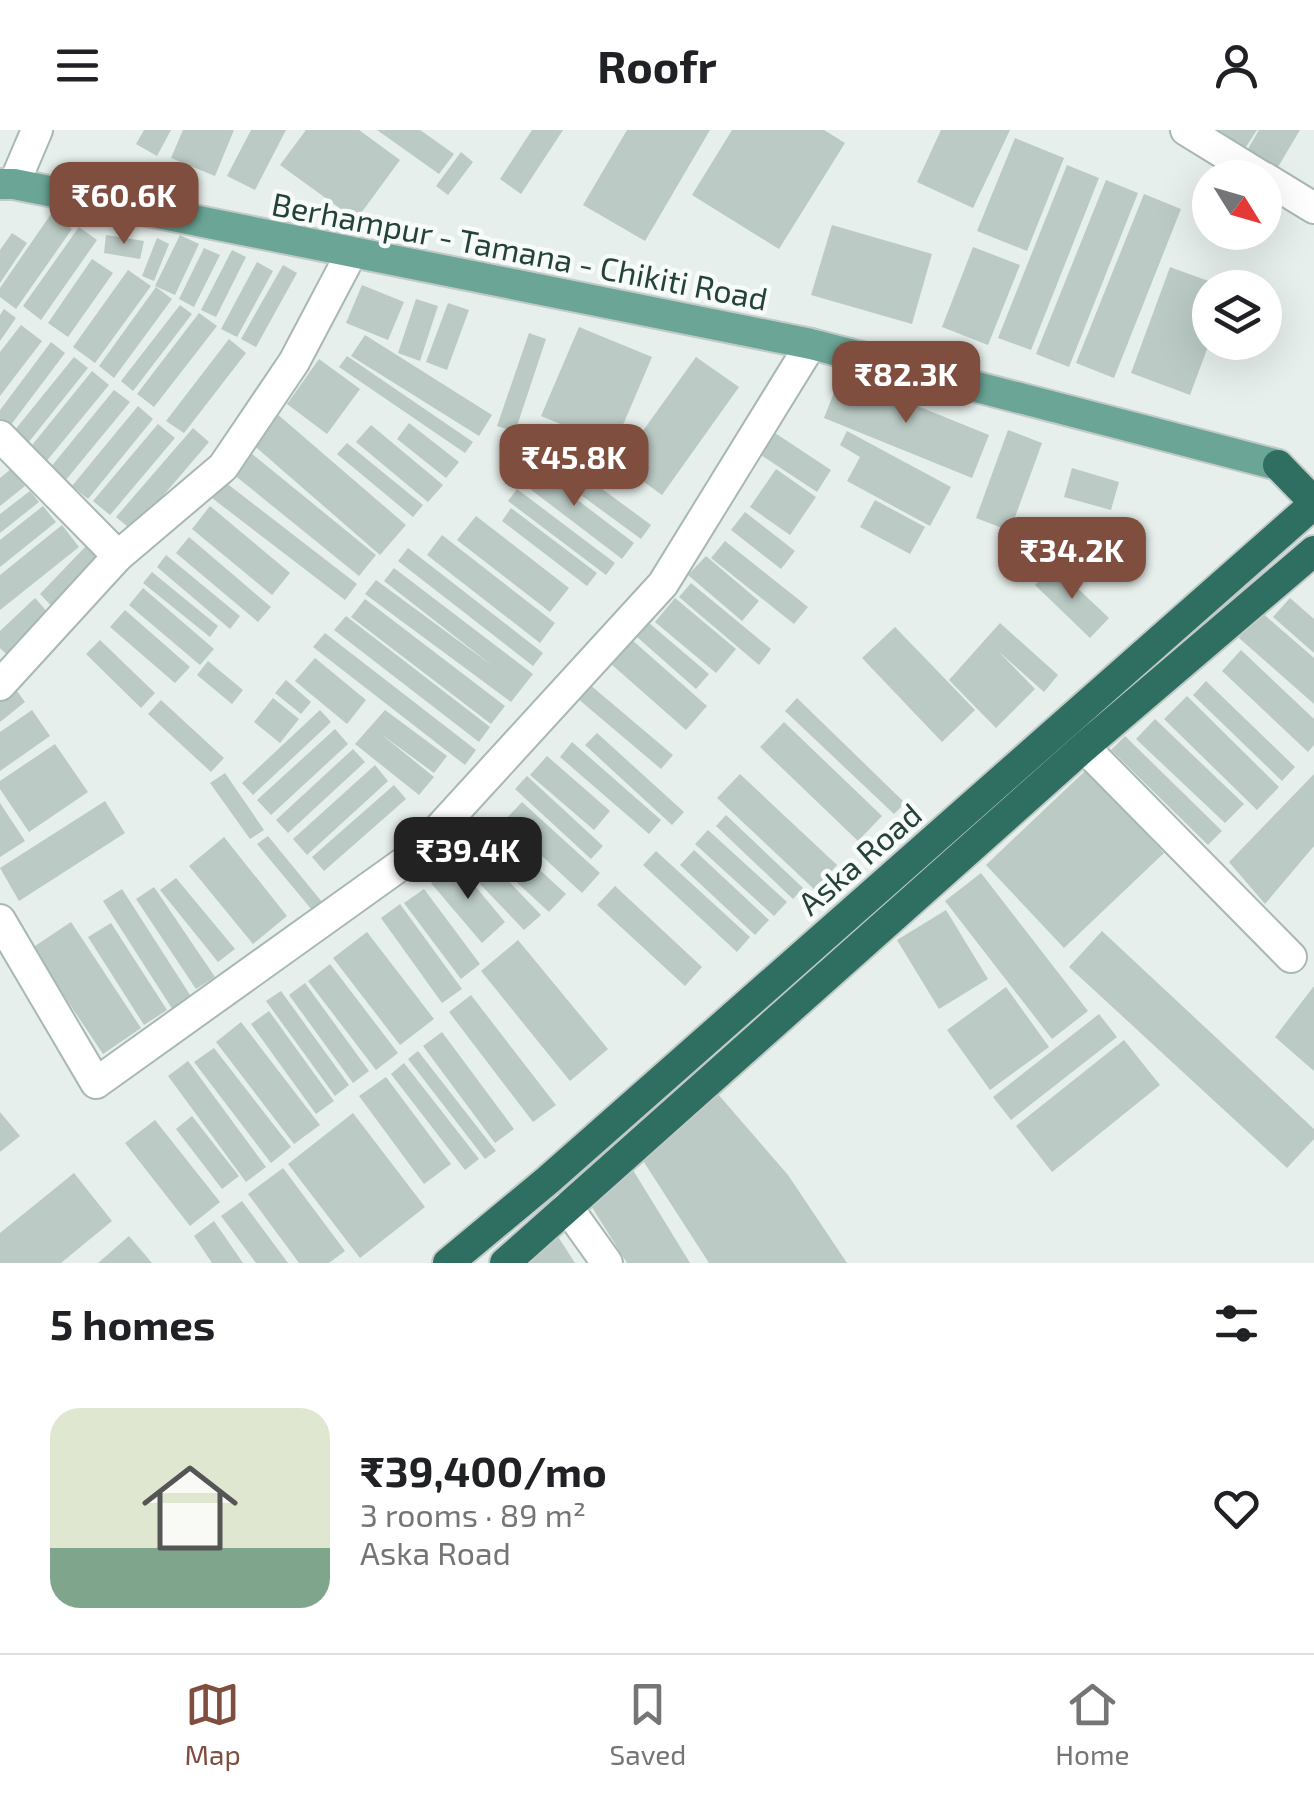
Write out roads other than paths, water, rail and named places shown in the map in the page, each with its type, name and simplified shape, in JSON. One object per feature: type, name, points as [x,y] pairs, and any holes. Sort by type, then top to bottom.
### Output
[{"type":"highway","name":"Berhampur - Tamana - Chikiti Road","points":[[1278,465],[1314,474]]},
{"type":"highway","points":[[1278,465],[1314,503]]},
{"type":"highway","name":"Aska Road","points":[[448,1263],[548,1180],[1314,503]]},
{"type":"highway","points":[[505,1263],[1084,747],[1314,551]]},
{"type":"main road","name":"Berhampur - Tamana - Chikiti Road","points":[[7,184],[811,344],[1278,465]]},
{"type":"street","points":[[7,184],[37,130]]},
{"type":"street","points":[[1186,130],[1235,160]]},
{"type":"street","points":[[1282,188],[1314,208]]},
{"type":"street","points":[[0,686],[118,556],[223,467],[294,362],[352,252]]},
{"type":"street","points":[[0,920],[10,959],[96,1083],[416,854],[663,584],[811,344]]},
{"type":"street","points":[[0,436],[118,556]]},
{"type":"street","points":[[1084,747],[1291,957]]},
{"type":"street","points":[[567,1207],[607,1263]]}]
